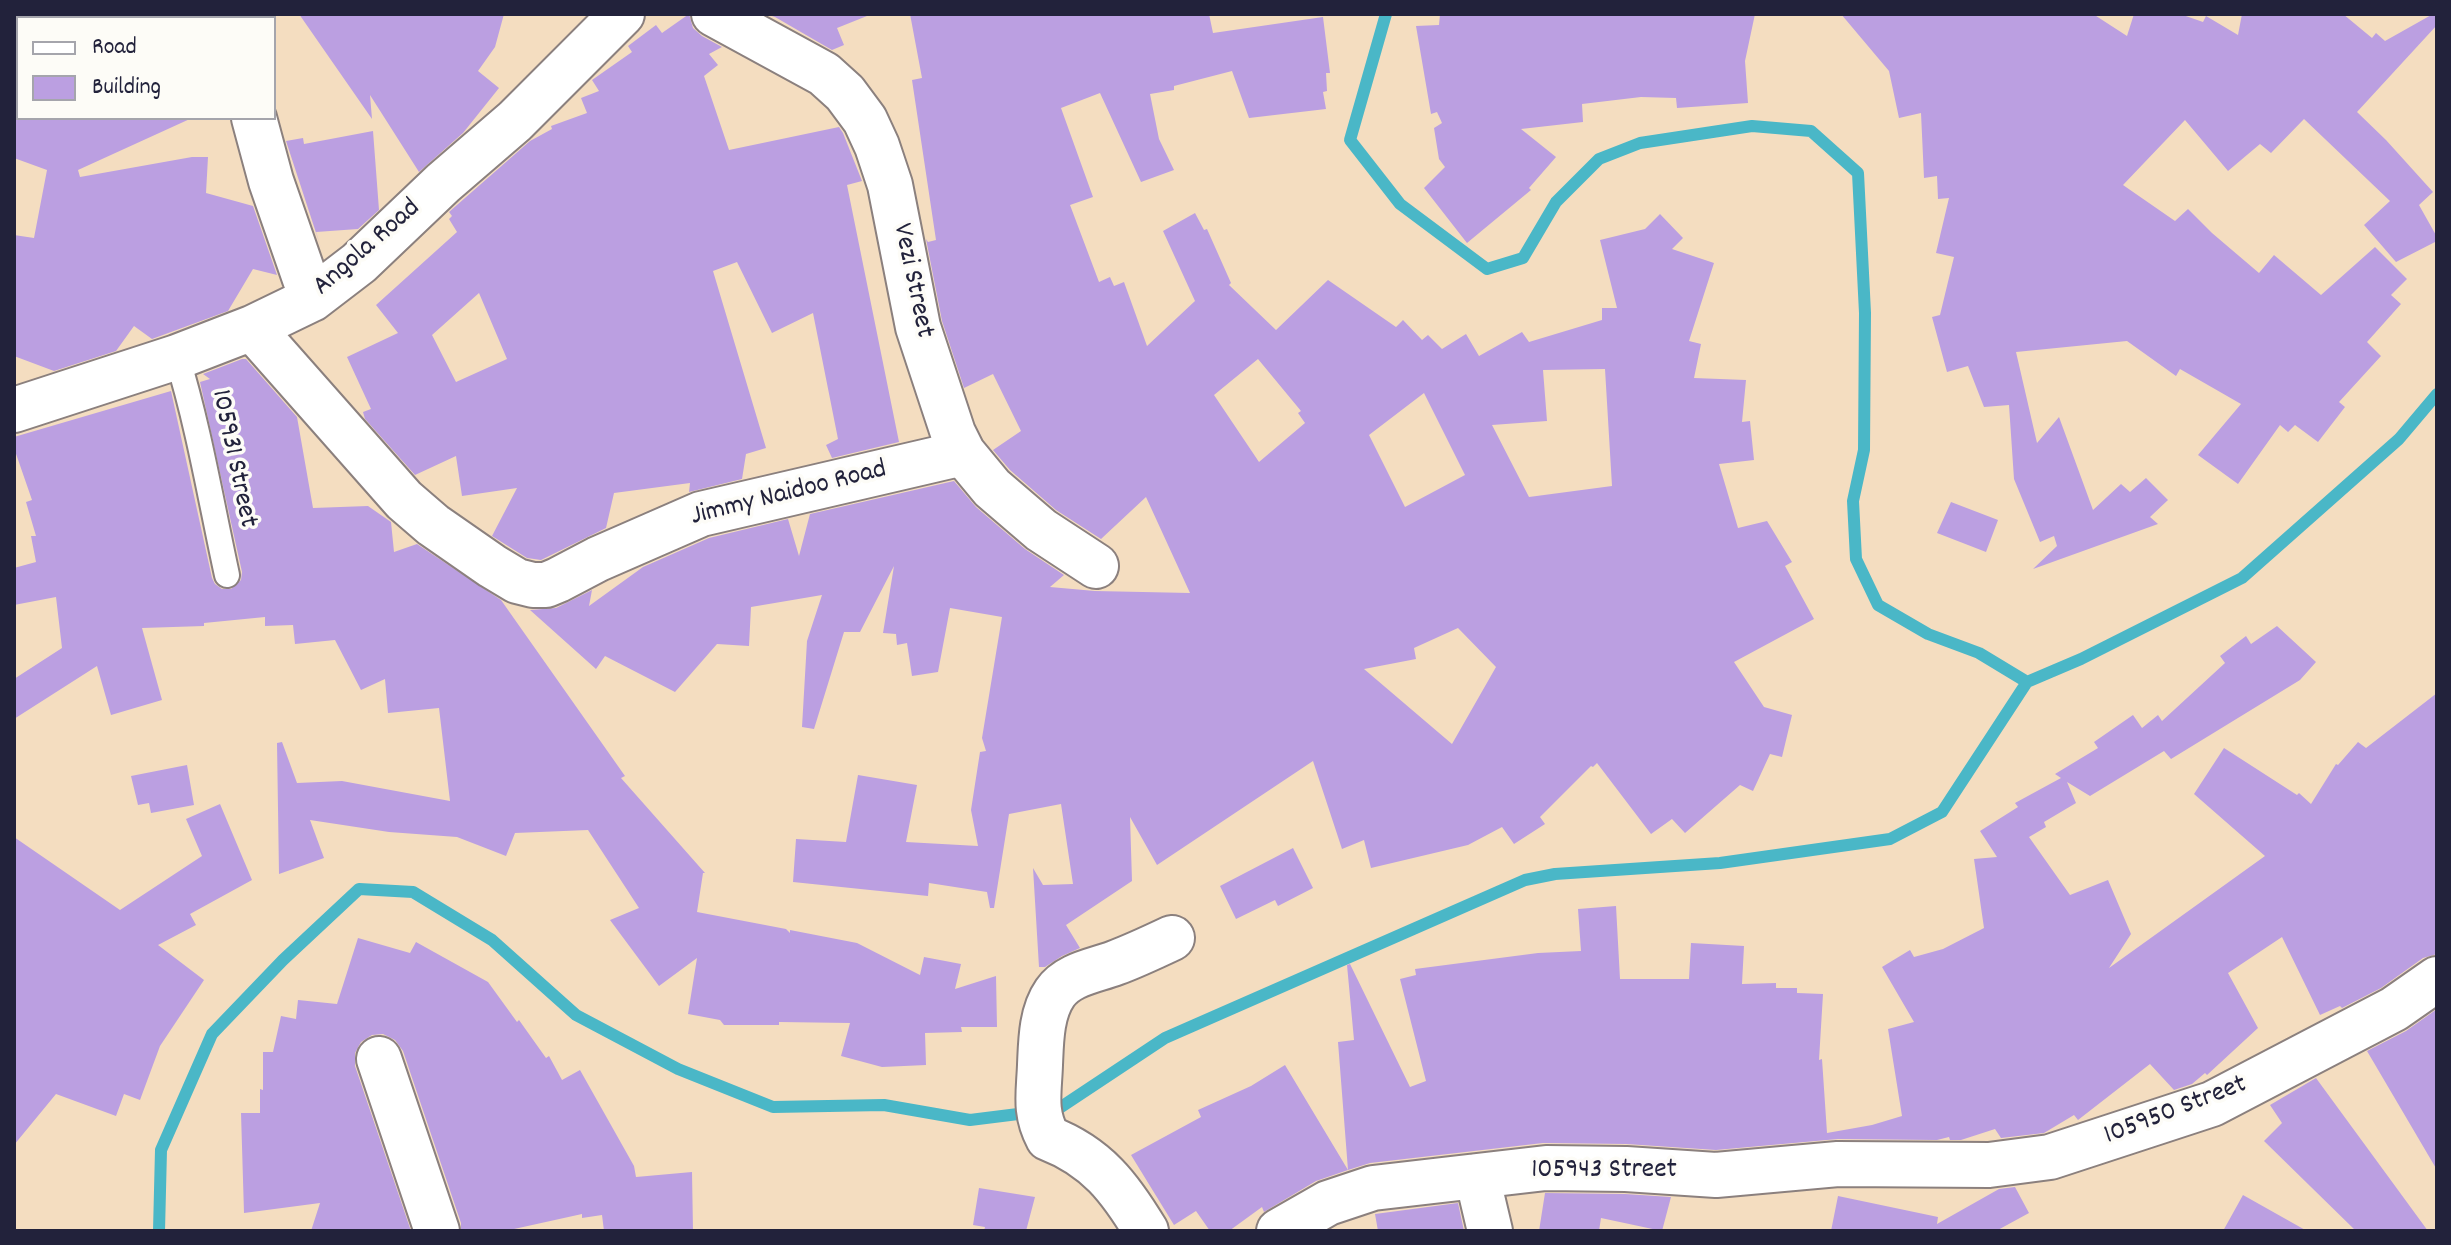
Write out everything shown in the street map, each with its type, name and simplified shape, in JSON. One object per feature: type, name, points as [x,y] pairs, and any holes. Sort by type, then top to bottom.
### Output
[{"type":"street","name":"Angola Road","points":[[14,410],[177,357],[252,328],[312,299],[359,263],[443,183],[515,121],[622,14]]},
{"type":"street","name":"Vezi Street","points":[[714,14],[824,74],[845,93],[865,120],[890,185],[918,327],[953,433],[963,453],[1002,497],[1041,530],[1096,566]]},
{"type":"street","points":[[255,120],[271,181],[312,299]]},
{"type":"street","name":"Jimmy Naidoo Road","points":[[252,328],[404,500],[433,525],[492,566],[517,581],[533,585],[546,585],[558,580],[701,514],[963,453]]},
{"type":"street","points":[[1146,1231],[1122,1192],[1094,1163],[1063,1143],[1048,1138],[1040,1122],[1037,1094],[1041,1034],[1052,996],[1062,984],[1172,938]]},
{"type":"street","name":"105950 Street","points":[[1939,1163],[1989,1165],[2050,1157],[2212,1104],[2394,1009],[2437,979]]},
{"type":"street","points":[[379,1059],[437,1231]]},
{"type":"street","name":"105943 Street","points":[[1279,1231],[1328,1203],[1373,1188],[1546,1168],[1716,1175],[1838,1164],[1939,1163]]},
{"type":"street","points":[[1477,1176],[1490,1231]]},
{"type":"lane","name":"105931 Street","points":[[177,357],[193,408],[227,575]]},
{"type":"building","points":[[299,14],[504,14],[495,47],[478,71],[499,88],[463,133],[419,172],[370,95],[372,119]]},
{"type":"building","points":[[689,14],[693,28],[722,47],[709,54],[718,65],[704,76],[729,150],[839,127],[843,133],[862,181],[847,185],[899,442],[832,458],[826,445],[838,439],[813,313],[772,333],[737,262],[713,271],[766,448],[746,454],[742,479],[689,492],[690,483],[614,493],[606,528],[541,560],[527,558],[492,536],[517,488],[462,496],[456,456],[415,475],[365,419],[363,412],[371,409],[347,357],[398,333],[376,305],[457,232],[449,219],[452,216],[449,212],[530,141],[552,129],[551,126],[587,113],[581,98],[599,91],[592,80],[632,52],[628,46],[656,25],[662,33]],"holes":[[[479,293],[507,359],[456,382],[432,335]]]},
{"type":"building","points":[[766,14],[867,16],[837,28],[844,45],[832,50]]},
{"type":"building","points":[[910,14],[1209,14],[1213,33],[1323,17],[1330,73],[1326,73],[1327,91],[1323,92],[1326,109],[1249,118],[1232,71],[1174,86],[1174,90],[1150,94],[1159,139],[1174,170],[1141,182],[1100,93],[1061,108],[1093,197],[1070,205],[1099,282],[1110,277],[1114,286],[1124,282],[1147,346],[1195,301],[1163,231],[1195,213],[1204,230],[1207,229],[1231,283],[1229,285],[1276,330],[1328,280],[1396,327],[1403,320],[1422,340],[1428,335],[1442,349],[1466,334],[1479,356],[1522,332],[1529,342],[1602,320],[1602,308],[1617,308],[1600,240],[1645,229],[1660,214],[1683,238],[1672,249],[1714,263],[1689,341],[1701,344],[1694,378],[1746,380],[1742,422],[1750,421],[1754,460],[1719,464],[1738,528],[1767,521],[1792,562],[1785,566],[1814,619],[1734,662],[1764,707],[1792,715],[1782,757],[1770,754],[1753,791],[1740,785],[1685,833],[1672,819],[1651,834],[1597,763],[1540,817],[1545,824],[1514,844],[1502,827],[1468,845],[1371,868],[1364,840],[1342,849],[1313,761],[1157,865],[1130,817],[1132,881],[1066,925],[1080,948],[1045,967],[1039,967],[1033,868],[1043,885],[1073,884],[1061,804],[1009,814],[994,908],[990,908],[987,892],[929,883],[928,896],[793,882],[796,839],[846,842],[858,775],[917,785],[906,842],[978,846],[971,810],[980,752],[986,751],[982,738],[1002,617],[950,608],[938,672],[912,676],[907,643],[897,645],[896,634],[883,633],[894,566],[860,632],[844,632],[814,729],[802,727],[807,641],[822,595],[751,607],[749,646],[717,644],[675,692],[605,656],[596,669],[530,610],[556,608],[592,590],[589,606],[643,567],[709,538],[788,519],[799,556],[810,514],[954,481],[976,507],[1025,549],[1064,575],[1050,587],[1190,593],[1146,497],[1101,539],[1056,510],[1010,470],[993,450],[1021,431],[993,374],[964,388],[942,321],[926,239],[928,242],[936,240],[912,80],[922,78]],"holes":[[[1258,359],[1301,411],[1298,413],[1305,423],[1259,462],[1214,395]],[[1605,369],[1612,486],[1529,497],[1492,425],[1547,421],[1543,370]],[[1424,393],[1465,475],[1405,507],[1369,435]],[[1458,628],[1496,667],[1452,744],[1364,669],[1416,659],[1414,648]]]},
{"type":"building","points":[[1440,14],[1755,14],[1745,61],[1748,103],[1677,108],[1676,98],[1641,97],[1582,104],[1583,122],[1521,129],[1556,157],[1529,188],[1531,190],[1467,243],[1424,188],[1445,167],[1439,159],[1434,128],[1442,123],[1437,112],[1431,114],[1416,26],[1439,25]]},
{"type":"building","points":[[1841,14],[2093,14],[2127,36],[2134,14],[2180,14],[2203,22],[2206,16],[2238,35],[2242,14],[2343,14],[2372,38],[2376,33],[2385,41],[2437,14],[2437,25],[2357,112],[2433,192],[2419,205],[2437,241],[2396,262],[2364,225],[2390,201],[2304,119],[2271,153],[2260,144],[2228,171],[2185,120],[2123,185],[2175,221],[2188,209],[2259,273],[2274,255],[2321,295],[2375,247],[2407,279],[2391,295],[2401,304],[2367,342],[2381,356],[2339,402],[2345,407],[2318,442],[2295,425],[2288,432],[2280,425],[2238,484],[2198,455],[2241,404],[2180,369],[2176,376],[2127,341],[2016,352],[2037,443],[2059,417],[2093,510],[2121,484],[2130,492],[2146,478],[2168,500],[2150,517],[2158,524],[2033,569],[2057,546],[2054,536],[2040,542],[2014,479],[2009,405],[1984,407],[1968,366],[1947,372],[1932,317],[1940,315],[1954,257],[1936,253],[1949,198],[1938,199],[1937,176],[1924,178],[1921,113],[1899,118],[1889,71]]},
{"type":"building","points":[[14,118],[188,120],[78,170],[80,177],[192,157],[208,157],[206,193],[253,206],[277,275],[253,269],[228,311],[152,339],[134,326],[116,351],[54,371],[14,356],[14,235],[34,238],[47,170],[14,158]]},
{"type":"building","points":[[373,131],[379,210],[358,229],[316,232],[321,248],[286,141],[303,138],[304,144]]},
{"type":"building","points":[[246,359],[297,417],[313,508],[368,506],[391,522],[394,552],[417,544],[501,600],[625,776],[621,778],[705,873],[697,912],[786,929],[790,933],[790,930],[857,943],[920,975],[924,957],[961,964],[955,989],[996,976],[997,1027],[961,1027],[962,1032],[925,1033],[926,1065],[882,1067],[841,1056],[850,1023],[724,1025],[720,1020],[688,1014],[697,958],[659,986],[610,920],[639,908],[588,830],[515,833],[506,856],[457,837],[389,832],[310,820],[324,858],[279,874],[277,743],[282,742],[297,783],[342,781],[450,801],[439,708],[388,713],[385,679],[361,690],[335,640],[295,644],[293,625],[265,626],[265,617],[204,623],[204,626],[142,628],[162,700],[111,715],[97,666],[14,719],[14,679],[62,648],[56,597],[14,605],[14,568],[36,562],[31,536],[36,536],[26,502],[32,500],[14,448],[14,437],[171,391],[212,578],[222,589],[231,589],[241,580],[242,572],[200,382],[210,379],[203,374]]},
{"type":"building","points":[[1951,502],[1998,520],[1986,552],[1937,533]]},
{"type":"building","points":[[2277,626],[2316,662],[2300,680],[2171,759],[2164,751],[2090,796],[2067,782],[2076,803],[2044,822],[2046,827],[2029,837],[2070,895],[2108,880],[2131,934],[2109,968],[2265,856],[2194,794],[2224,748],[2297,795],[2299,793],[2311,804],[2336,764],[2358,742],[2366,748],[2437,693],[2437,954],[2423,958],[2381,988],[2342,1008],[2340,1006],[2320,1015],[2282,937],[2228,973],[2258,1028],[2207,1075],[2205,1073],[2192,1084],[2174,1090],[2150,1064],[2078,1120],[2074,1115],[2044,1133],[2001,1138],[1995,1129],[1961,1140],[1950,1140],[1949,1137],[1937,1140],[1838,1139],[1716,1150],[1543,1143],[1370,1163],[1348,1170],[1338,1042],[1354,1040],[1347,965],[1350,964],[1410,1087],[1426,1081],[1400,979],[1416,975],[1415,969],[1538,953],[1581,951],[1578,909],[1616,906],[1620,979],[1689,979],[1691,943],[1744,946],[1742,984],[1776,983],[1776,988],[1797,988],[1797,993],[1823,994],[1819,1060],[1822,1059],[1827,1133],[1902,1116],[1888,1029],[1914,1022],[1882,967],[1910,950],[1914,957],[1943,949],[1984,928],[1974,859],[1997,857],[1980,831],[2018,807],[2015,803],[2061,778],[2055,774],[2098,748],[2094,742],[2133,715],[2142,728],[2158,715],[2162,721],[2225,663],[2220,656],[2246,636],[2251,644]]},
{"type":"building","points":[[187,765],[194,805],[151,813],[149,803],[138,805],[131,776]]},
{"type":"building","points":[[220,804],[252,880],[190,914],[196,925],[158,945],[204,980],[160,1046],[140,1100],[124,1094],[116,1116],[56,1094],[14,1145],[14,837],[120,910],[202,856],[186,819]]},
{"type":"building","points":[[1293,848],[1313,888],[1278,906],[1275,900],[1236,919],[1220,886]]},
{"type":"building","points":[[358,938],[410,953],[416,942],[488,982],[546,1058],[549,1056],[562,1080],[580,1070],[634,1166],[636,1177],[692,1172],[693,1231],[604,1231],[602,1215],[582,1218],[582,1214],[505,1231],[461,1231],[461,1223],[403,1051],[395,1040],[383,1034],[372,1035],[361,1042],[355,1053],[355,1066],[411,1231],[311,1231],[320,1203],[244,1213],[241,1113],[260,1113],[263,1052],[273,1052],[281,1016],[296,1019],[298,1000],[337,1004]]},
{"type":"building","points":[[2437,1009],[2437,1170],[2367,1051],[2406,1031]]},
{"type":"building","points":[[1285,1065],[1348,1170],[1316,1181],[1264,1212],[1262,1207],[1229,1231],[1210,1231],[1196,1211],[1174,1225],[1131,1155],[1201,1117],[1198,1110],[1251,1086]]},
{"type":"building","points":[[2316,1078],[2428,1231],[2356,1231],[2264,1141],[2282,1123],[2270,1105]]},
{"type":"building","points":[[2015,1187],[2029,1213],[1996,1231],[1831,1231],[1838,1196],[1938,1217],[1937,1224],[1999,1189]]},
{"type":"building","points":[[979,1188],[1035,1197],[1026,1231],[984,1231],[985,1227],[973,1225]]},
{"type":"building","points":[[1545,1193],[1671,1197],[1662,1231],[1601,1218],[1599,1231],[1539,1231]]},
{"type":"building","points":[[2243,1195],[2307,1231],[2223,1231]]},
{"type":"building","points":[[1458,1203],[1464,1231],[1378,1231],[1375,1214]]},
{"type":"waterway","points":[[1386,14],[1350,140],[1400,204],[1487,269],[1523,258],[1556,202],[1599,159],[1640,143],[1752,126],[1811,131],[1858,173],[1865,313],[1864,450],[1853,501],[1856,559],[1878,605],[1928,634],[1979,653],[2027,682]]},
{"type":"waterway","points":[[1058,1109],[1165,1038],[1525,880],[1555,874],[1720,863],[1890,839],[1942,812],[2027,682],[2081,659],[2242,578],[2399,439],[2437,394]]},
{"type":"waterway","points":[[159,1231],[161,1150],[212,1034],[283,960],[359,889],[413,892],[492,940],[576,1015],[678,1069],[773,1107],[884,1105],[970,1120],[1026,1113]]}]
